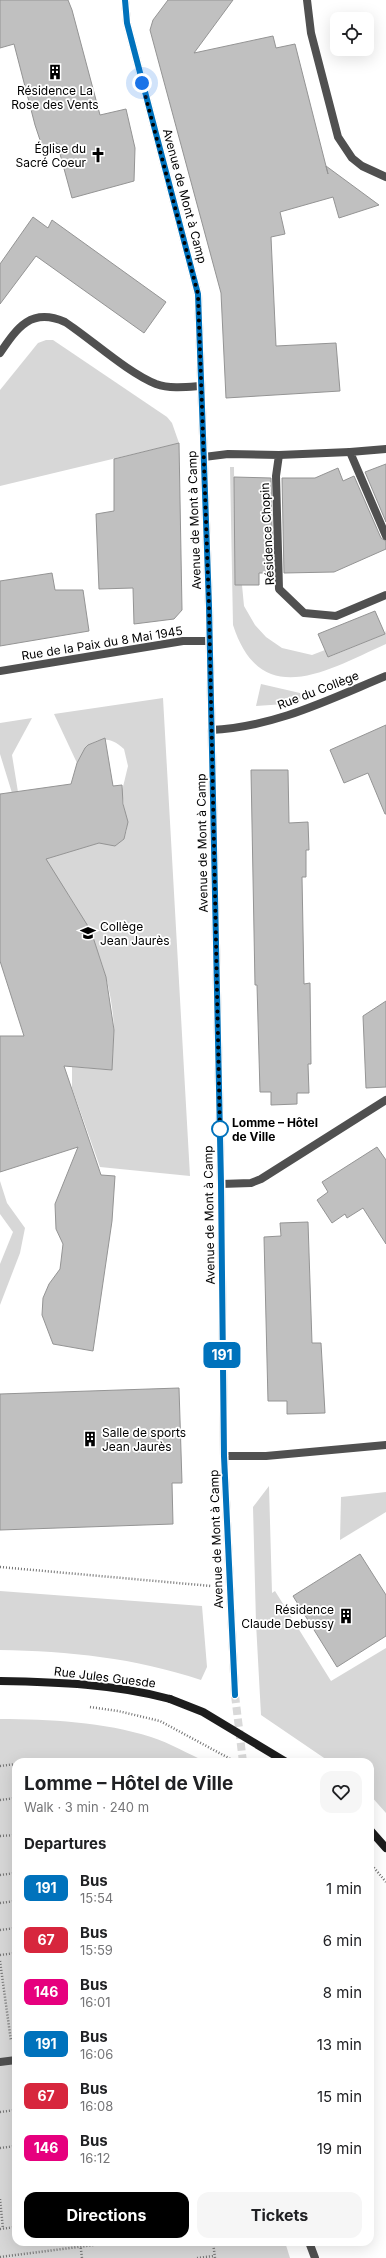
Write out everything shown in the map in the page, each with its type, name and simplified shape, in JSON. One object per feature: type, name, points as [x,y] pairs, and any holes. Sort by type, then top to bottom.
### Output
[{"type":"street","name":"Avenue de Mont à Camp","points":[[125,0],[127,23],[198,294],[202,386],[211,730],[221,1184],[224,1456],[235,1695]]},
{"type":"street","points":[[306,0],[311,33],[338,137],[344,148],[357,162],[373,173],[386,178]]},
{"type":"street","points":[[0,353],[15,331],[24,323],[37,317],[50,317],[65,322],[140,376],[156,384],[180,387],[202,386]]},
{"type":"street","points":[[204,456],[228,454],[279,455],[386,449]]},
{"type":"street","points":[[350,452],[386,536]]},
{"type":"street","name":"Résidence Chopin","points":[[279,455],[276,476],[279,589],[304,613],[336,616],[386,595]]},
{"type":"street","name":"Rue de la Paix du 8 Mai 1945","points":[[0,671],[183,641],[209,641]]},
{"type":"street","name":"Rue du Collège","points":[[211,730],[236,729],[296,714],[386,676]]},
{"type":"street","points":[[221,1184],[251,1183],[261,1179],[386,1100]]},
{"type":"street","points":[[224,1456],[266,1456],[386,1445]]},
{"type":"street","name":"Rue Jules Guesde","points":[[0,1681],[45,1681],[107,1687],[142,1692],[170,1699],[203,1712],[279,1758]]},
{"type":"street","points":[[374,1834],[386,1848]]},
{"type":"street","points":[[0,2062],[12,2060]]},
{"type":"street","points":[[310,2246],[315,2258]]},
{"type":"path","points":[[0,1567],[229,1588]]},
{"type":"path","points":[[83,1706],[118,1711],[160,1721],[229,1758]]},
{"type":"path","points":[[0,1766],[12,1764]]},
{"type":"path","points":[[0,1800],[12,1798]]},
{"type":"path","points":[[0,1836],[12,1835]]},
{"type":"path","points":[[374,1868],[386,1882]]},
{"type":"path","points":[[0,1875],[12,1874]]},
{"type":"path","points":[[0,1903],[12,1902]]},
{"type":"path","points":[[0,1930],[12,1928]]},
{"type":"path","points":[[0,1955],[12,1954]]},
{"type":"path","points":[[0,1961],[12,2040]]},
{"type":"path","points":[[0,2112],[12,2110]]},
{"type":"path","points":[[0,2148],[12,2146]]},
{"type":"path","points":[[0,2199],[2,2229],[12,2228]]},
{"type":"path","points":[[0,2257],[88,2246]]},
{"type":"path","points":[[196,2258],[214,2257],[213,2246]]},
{"type":"path","points":[[81,2247],[82,2258]]},
{"type":"shaded area","points":[[46,340],[53,340],[167,417],[172,423],[179,443],[0,486],[0,390],[38,343]]},
{"type":"shaded area","points":[[230,467],[234,467],[235,585],[242,585],[244,606],[255,625],[266,637],[282,648],[312,655],[325,650],[329,657],[385,634],[386,630],[386,644],[342,664],[298,677],[278,676],[261,668],[245,652],[233,625]]},
{"type":"shaded area","points":[[261,684],[300,693],[302,698],[285,704],[256,706]]},
{"type":"shaded area","points":[[163,698],[190,1176],[100,1167],[72,1088],[72,1067],[112,1070],[114,1030],[108,983],[93,939],[82,918],[57,878],[42,860],[102,842],[116,845],[124,839],[127,829],[122,791],[128,766],[124,749],[117,743],[110,740],[97,741],[86,749],[77,763],[54,714]]},
{"type":"shaded area","points":[[32,718],[12,755],[18,792],[12,793],[0,754],[0,723]]},
{"type":"shaded area","points":[[0,1181],[7,1203],[25,1228],[20,1253],[0,1305],[0,1264],[13,1232],[0,1214]]},
{"type":"shaded area","points":[[269,1486],[272,1593],[275,1591],[331,1681],[386,1648],[386,1813],[374,1800],[374,1758],[324,1758],[261,1715],[256,1623],[253,1507]]},
{"type":"shaded area","points":[[386,1492],[386,1512],[340,1540],[341,1497]]},
{"type":"shaded area","points":[[0,1591],[202,1606],[207,1667],[201,1680],[151,1666],[102,1657],[51,1652],[0,1650]]},
{"type":"shaded area","points":[[0,1719],[76,1722],[133,1732],[158,1739],[199,1758],[12,1758],[12,2246],[286,2246],[290,2258],[0,2258]]},
{"type":"building","name":"Résidence La Rose des Vents","points":[[0,0],[68,0],[100,115],[126,109],[135,148],[134,181],[72,198],[57,143],[42,146],[14,44],[0,48]]},
{"type":"building","points":[[168,0],[233,0],[194,53],[273,36],[276,48],[295,44],[328,174],[326,166],[379,205],[339,218],[333,197],[280,212],[285,234],[271,237],[276,346],[336,343],[340,391],[226,398],[221,293],[150,30],[153,20]]},
{"type":"building","points":[[33,217],[48,228],[52,220],[166,302],[144,333],[36,256],[0,304],[0,264]]},
{"type":"building","points":[[179,443],[182,610],[174,619],[134,624],[133,588],[99,589],[96,514],[114,511],[114,459]]},
{"type":"building","points":[[386,464],[386,522],[365,472]]},
{"type":"building","points":[[338,468],[343,481],[354,476],[381,538],[386,541],[386,549],[334,572],[284,573],[282,478],[315,478]]},
{"type":"building","points":[[234,477],[271,478],[273,573],[259,573],[259,585],[235,585]]},
{"type":"building","points":[[52,573],[55,590],[83,590],[89,631],[0,646],[0,581]]},
{"type":"building","points":[[375,611],[385,634],[328,657],[318,634]]},
{"type":"building","points":[[386,725],[385,814],[368,773],[344,783],[330,750]]},
{"type":"building","points":[[105,738],[113,786],[122,785],[123,804],[128,822],[124,839],[115,846],[99,843],[46,859],[91,931],[106,977],[114,1030],[112,1070],[64,1066],[101,1175],[115,1176],[112,1221],[93,1351],[53,1344],[42,1315],[43,1298],[49,1284],[60,1269],[63,1244],[56,1229],[55,1204],[78,1147],[0,1172],[0,1036],[24,1036],[0,961],[0,794],[71,784],[77,763],[85,748],[88,745]]},
{"type":"building","points":[[251,770],[288,770],[289,823],[308,822],[309,850],[306,850],[306,877],[302,877],[304,984],[310,983],[311,1064],[308,1064],[309,1093],[297,1093],[297,1104],[271,1105],[271,1092],[260,1092],[257,985],[255,985]]},
{"type":"building","points":[[386,1001],[386,1087],[366,1088],[363,1016]]},
{"type":"building","points":[[377,1147],[386,1160],[386,1244],[363,1208],[347,1218],[345,1214],[332,1223],[317,1200],[328,1192],[322,1182]]},
{"type":"building","points":[[308,1222],[312,1343],[321,1343],[325,1413],[287,1414],[287,1401],[268,1401],[264,1237],[281,1236],[280,1223]]},
{"type":"building","name":"Salle de sports Jean Jaurès","points":[[179,1388],[182,1483],[172,1483],[173,1524],[0,1530],[0,1394]]},
{"type":"building","name":"Résidence Claude Debussy","points":[[360,1554],[386,1595],[386,1636],[337,1667],[293,1596]]},
{"type":"tunnel","points":[[235,1695],[243,1758]]},
{"type":"bus line","name":"191","points":[[125,0],[127,23],[198,294],[209,606],[213,778],[221,1184],[224,1456],[235,1695]]},
{"type":"place","name":"Résidence La Rose des Vents","points":[[55,72]]},
{"type":"place","name":"Église du Sacré Coeur","points":[[98,155]]},
{"type":"place","name":"Collège Jean Jaurès","points":[[88,933]]},
{"type":"place","name":"Lomme – Hôtel de Ville","points":[[220,1129]]},
{"type":"place","name":"Salle de sports Jean Jaurès","points":[[90,1439]]},
{"type":"place","name":"Résidence Claude Debussy","points":[[346,1616]]},
{"type":"route","points":[[142,83],[198,294],[209,606],[220,1133],[220,1129]]}]
